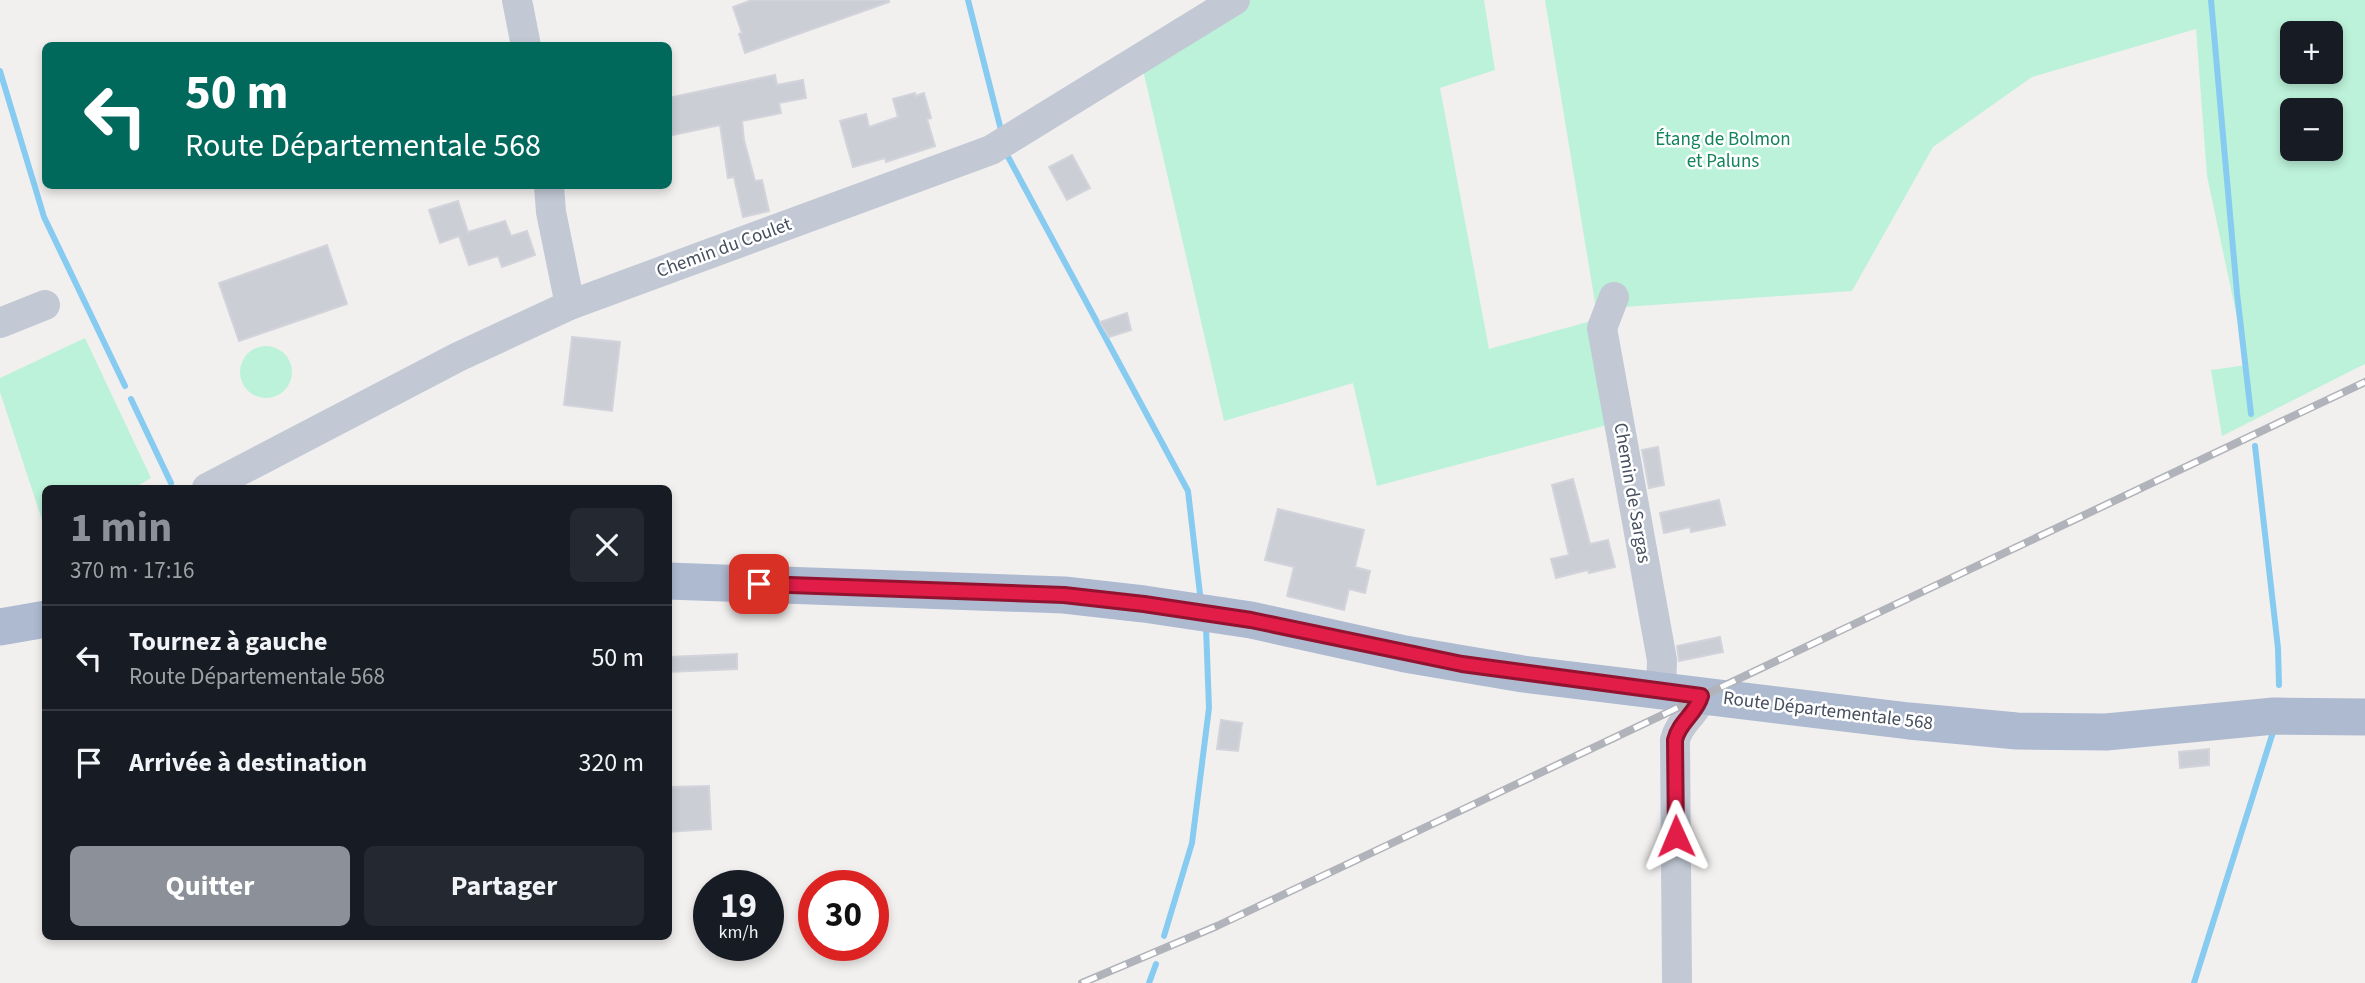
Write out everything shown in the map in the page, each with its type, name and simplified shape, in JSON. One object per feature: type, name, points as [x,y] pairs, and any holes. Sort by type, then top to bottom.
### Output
[{"type":"main road","name":"Route Départementale 568","points":[[672,581],[988,592],[1117,601],[1211,613],[1405,654],[1511,673],[1909,721],[2067,733],[2274,716],[2365,717]]},
{"type":"main road","points":[[0,627],[42,620]]},
{"type":"street","points":[[517,0],[525,42]]},
{"type":"street","name":"Chemin du Coulet","points":[[213,485],[458,357],[570,305],[990,150],[1226,3]]},
{"type":"street","points":[[549,189],[551,212],[570,305]]},
{"type":"street","name":"Chemin de Sargas","points":[[1614,297],[1602,328],[1662,660],[1661,691]]},
{"type":"street","points":[[0,323],[46,305]]},
{"type":"street","points":[[1677,983],[1675,740],[1679,728],[1697,710],[1701,696]]},
{"type":"green space","points":[[1217,0],[1484,0],[1495,70],[1440,88],[1489,349],[1613,315],[1630,419],[1377,486],[1353,383],[1224,421],[1138,48]]},
{"type":"green space","name":"Étang de Bolmon et Paluns","points":[[1545,0],[2365,0],[2365,364],[2222,436],[2211,370],[2247,365],[2207,176],[2196,29],[2032,77],[1933,147],[1852,291],[1596,309]]},
{"type":"green space","points":[[85,338],[151,478],[139,485],[42,485],[42,520],[0,392],[0,378]]},
{"type":"green space","points":[[266,346],[276,348],[284,354],[290,362],[290,382],[284,390],[276,396],[266,398],[256,396],[248,390],[242,382],[240,372],[242,362],[248,354],[256,348]]},
{"type":"building","points":[[752,0],[889,2],[745,53],[739,34],[742,33],[733,7]]},
{"type":"building","points":[[775,75],[777,85],[803,80],[806,98],[779,103],[781,113],[742,121],[755,181],[762,180],[769,211],[743,217],[734,177],[728,178],[720,125],[672,135],[672,97]]},
{"type":"building","points":[[915,93],[915,96],[924,93],[931,118],[927,119],[935,146],[886,162],[885,158],[853,167],[840,121],[866,114],[869,127],[898,117],[893,99]]},
{"type":"building","points":[[1072,155],[1090,188],[1067,200],[1049,167]]},
{"type":"building","points":[[458,201],[468,232],[505,221],[511,236],[527,231],[535,255],[502,267],[498,256],[469,265],[459,236],[440,243],[429,210]]},
{"type":"building","points":[[327,245],[347,304],[239,341],[219,283]]},
{"type":"building","points":[[1127,313],[1131,330],[1109,337],[1100,322]]},
{"type":"building","points":[[572,337],[620,342],[612,411],[564,405]]},
{"type":"building","points":[[1658,447],[1664,485],[1649,488],[1642,450]]},
{"type":"building","points":[[1573,479],[1590,544],[1608,540],[1615,567],[1556,578],[1551,559],[1569,555],[1552,485]]},
{"type":"building","points":[[1719,500],[1725,525],[1691,532],[1690,527],[1664,533],[1660,513]]},
{"type":"building","points":[[1278,509],[1364,530],[1355,567],[1370,571],[1365,593],[1349,589],[1344,610],[1287,596],[1294,567],[1265,560]]},
{"type":"building","points":[[1720,637],[1723,652],[1679,661],[1677,646]]},
{"type":"building","points":[[737,654],[737,669],[672,672],[672,657]]},
{"type":"building","points":[[1221,720],[1242,723],[1238,751],[1217,749]]},
{"type":"building","points":[[2209,749],[2209,765],[2180,768],[2179,752]]},
{"type":"building","points":[[709,786],[711,829],[672,832],[672,787]]},
{"type":"waterway","points":[[968,0],[1002,134]]},
{"type":"waterway","points":[[2211,0],[2237,293],[2251,414]]},
{"type":"waterway","points":[[0,71],[44,217],[125,386]]},
{"type":"waterway","points":[[1006,153],[1188,491],[1200,594]]},
{"type":"waterway","points":[[131,399],[171,483]]},
{"type":"waterway","points":[[2255,446],[2278,648],[2279,685]]},
{"type":"waterway","points":[[1164,936],[1192,843],[1209,708],[1206,627]]},
{"type":"waterway","points":[[2194,983],[2273,732]]},
{"type":"waterway","points":[[1149,983],[1156,964]]},
{"type":"railway","points":[[1082,983],[1217,926],[2365,382]]},
{"type":"route","points":[[759,584],[1064,595],[1198,610],[1462,664],[1701,696],[1697,710],[1679,728],[1675,740],[1676,836]]}]
